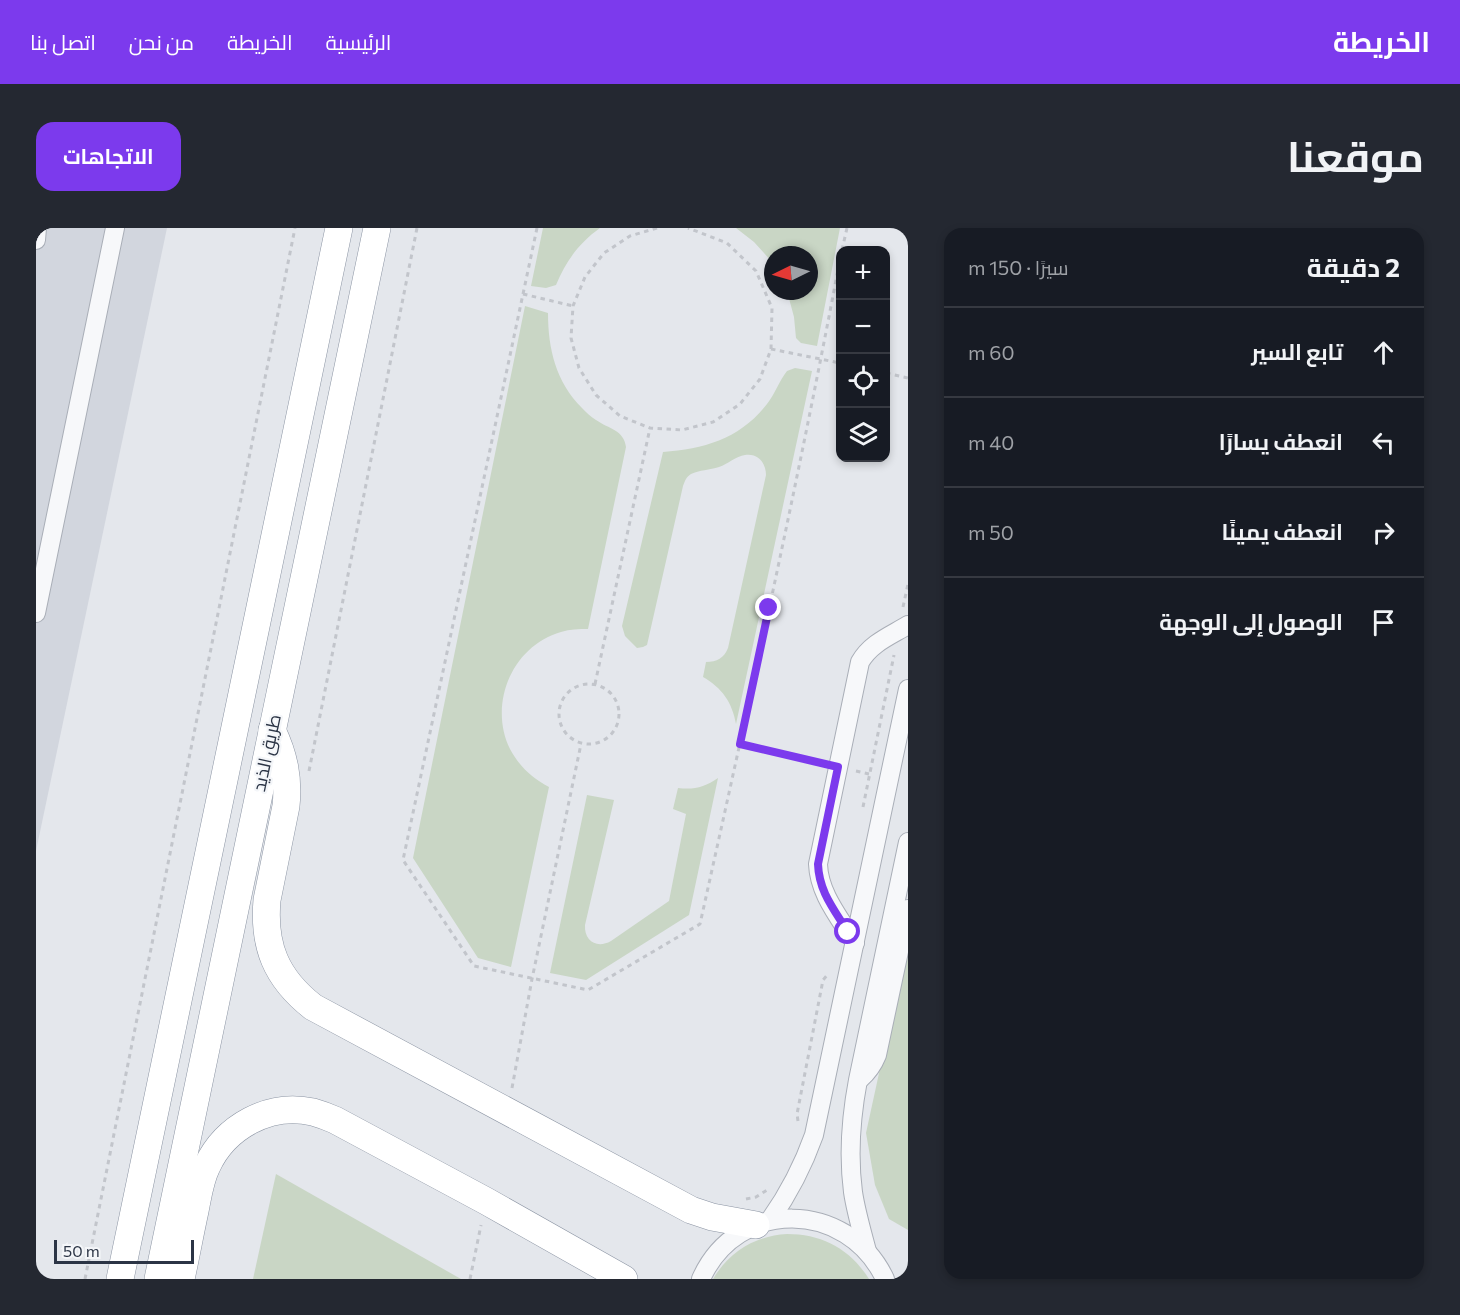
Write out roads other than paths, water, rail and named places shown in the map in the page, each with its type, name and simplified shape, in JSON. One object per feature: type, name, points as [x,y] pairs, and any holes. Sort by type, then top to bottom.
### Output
[{"type":"highway","name":"طريق الذيد","points":[[120,1279],[339,228]]},
{"type":"highway","name":"طريق الذيد","points":[[158,1279],[377,228]]},
{"type":"highway","points":[[272,729],[284,760],[288,791],[269,888],[266,912],[267,936],[280,972],[294,991],[313,1007],[692,1210],[712,1217],[763,1223]]},
{"type":"highway","points":[[181,1279],[200,1186],[214,1152],[225,1138],[244,1123],[266,1113],[289,1110],[312,1112],[335,1120],[624,1279]]},
{"type":"street","points":[[36,240],[37,228]]},
{"type":"street","points":[[36,613],[115,228]]},
{"type":"street","points":[[855,943],[825,895],[818,875],[818,864],[860,662],[874,645],[903,628]]},
{"type":"street","points":[[763,1223],[796,1179],[814,1135],[908,689]]},
{"type":"street","points":[[867,1251],[853,1192],[850,1135],[858,1080],[908,842]]},
{"type":"street","points":[[858,1080],[867,1073],[878,1055],[908,909]]},
{"type":"street","points":[[701,1279],[720,1249],[737,1235],[763,1223],[788,1218],[805,1219],[828,1225],[849,1236],[867,1251],[885,1279]]}]
